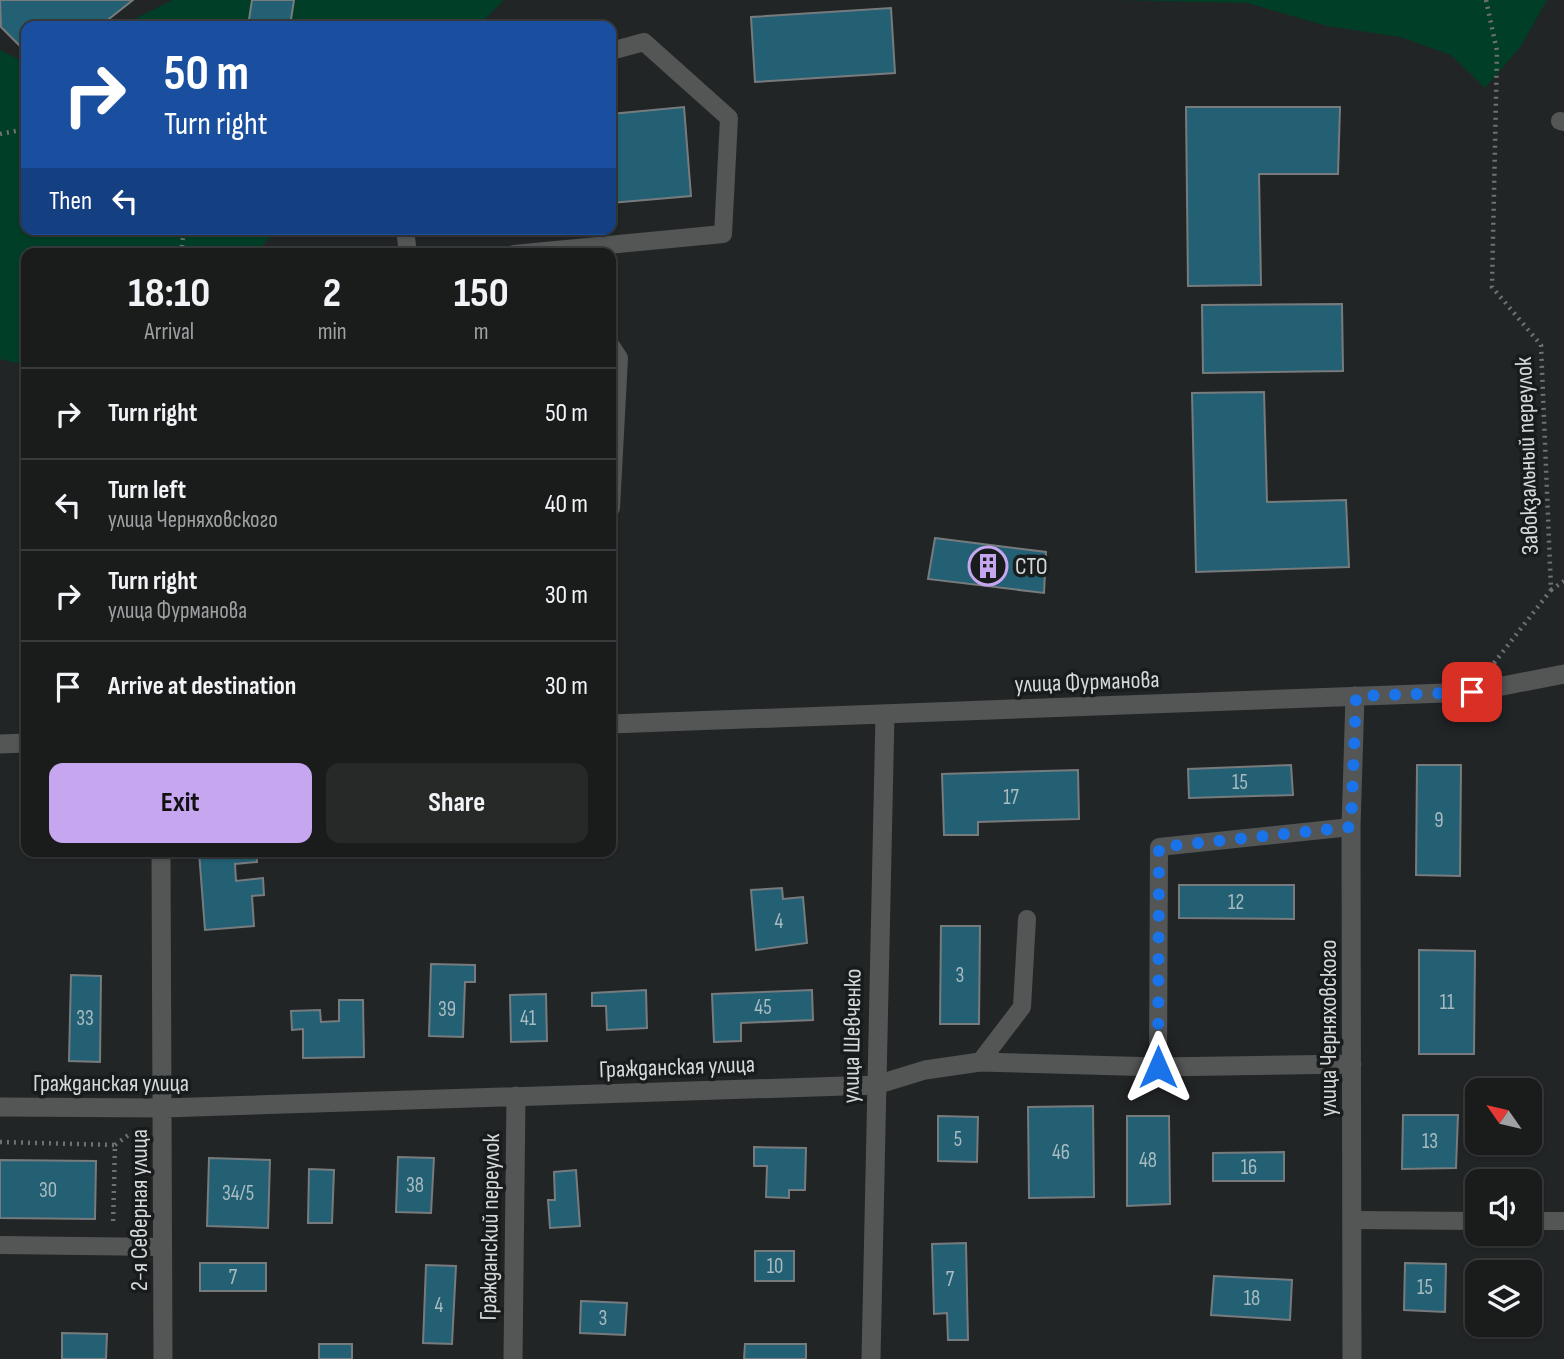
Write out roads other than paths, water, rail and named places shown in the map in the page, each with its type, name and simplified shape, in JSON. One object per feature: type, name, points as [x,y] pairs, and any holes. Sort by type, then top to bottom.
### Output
[{"type":"street","name":"улица Фурманова","points":[[616,724],[1472,692],[1564,674]]},
{"type":"street","name":"улица Черняховского","points":[[1352,1359],[1354,1220],[1351,827],[1356,696]]},
{"type":"street","name":"улица Шевченко","points":[[870,1359],[885,714]]},
{"type":"street","points":[[0,744],[21,743]]},
{"type":"street","name":"2-я Северная улица","points":[[161,857],[163,1359]]},
{"type":"street","name":"Гражданская улица","points":[[0,1107],[164,1108],[876,1086],[925,1070],[980,1062],[1158,1067],[1352,1064]]},
{"type":"street","name":"Гражданский переулок","points":[[513,1359],[516,1097]]},
{"type":"lane","points":[[577,248],[723,234],[729,118],[644,42],[616,50]]},
{"type":"lane","points":[[616,355],[616,401]]},
{"type":"lane","points":[[1158,1067],[1159,847],[1351,827]]},
{"type":"lane","points":[[980,1062],[1022,1007],[1027,919]]},
{"type":"lane","points":[[1354,1220],[1465,1221]]},
{"type":"lane","points":[[1542,1221],[1564,1221]]},
{"type":"lane","points":[[0,1245],[162,1247]]},
{"type":"place","name":"СТО","points":[[988,566]]}]
